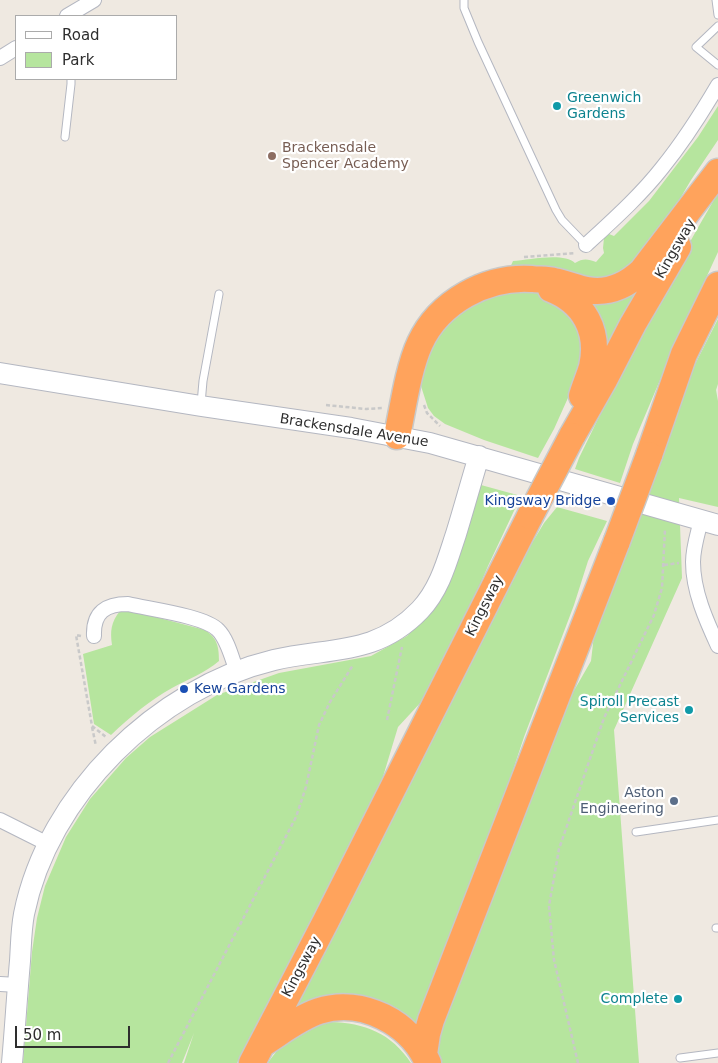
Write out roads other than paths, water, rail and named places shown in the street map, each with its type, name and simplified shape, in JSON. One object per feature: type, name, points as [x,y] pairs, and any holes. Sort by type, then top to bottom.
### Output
[{"type":"highway","points":[[397,436],[415,355],[427,330],[437,318],[460,298],[478,288],[505,280],[545,279],[587,290],[603,291],[624,285],[642,271],[718,172]]},
{"type":"highway","name":"Kingsway","points":[[256,1054],[326,921],[573,433],[718,172]]},
{"type":"highway","points":[[533,280],[571,300],[579,307],[592,332],[594,344],[593,360],[573,433]]},
{"type":"highway","points":[[426,1058],[431,1020],[650,455],[684,354],[718,285]]},
{"type":"highway","points":[[256,1054],[304,1017],[335,1007],[349,1007],[366,1010],[398,1025],[416,1042],[426,1058]]},
{"type":"street","points":[[68,15],[88,2]]},
{"type":"street","points":[[0,58],[15,49]]},
{"type":"street","points":[[586,245],[623,211],[661,169],[692,128],[718,84]]},
{"type":"street","name":"Brackensdale Avenue","points":[[0,373],[397,436],[479,456],[709,522]]},
{"type":"street","points":[[12,1063],[9,984],[24,915],[36,872],[48,844],[76,798],[119,747],[153,718],[181,699],[237,672],[274,660],[363,646],[382,638],[407,621],[424,605],[442,576],[479,456]]},
{"type":"street","points":[[709,522],[694,552],[694,578],[703,611],[718,646]]},
{"type":"street","points":[[94,636],[94,626],[98,616],[103,610],[120,604],[128,604],[201,620],[218,630],[227,646],[237,672]]},
{"type":"street","points":[[0,820],[48,844]]},
{"type":"lane","points":[[464,0],[464,8],[478,42],[556,210],[562,220],[586,245]]},
{"type":"lane","points":[[716,0],[718,15]]},
{"type":"lane","points":[[718,26],[696,47],[718,65]]},
{"type":"lane","points":[[65,137],[72,84],[70,80]]},
{"type":"lane","points":[[201,406],[203,381],[220,294]]},
{"type":"lane","points":[[636,832],[718,820]]},
{"type":"lane","points":[[680,1058],[718,1053]]},
{"type":"place","name":"Greenwich Gardens","points":[[557,106]]},
{"type":"place","name":"Brackensdale Spencer Academy","points":[[272,156]]},
{"type":"place","name":"Kingsway Bridge","points":[[611,501]]},
{"type":"place","name":"Kew Gardens","points":[[184,689]]},
{"type":"place","name":"Spiroll Precast Services","points":[[689,710]]},
{"type":"place","name":"Aston Engineering","points":[[674,801]]},
{"type":"place","name":"Complete","points":[[678,999]]}]
